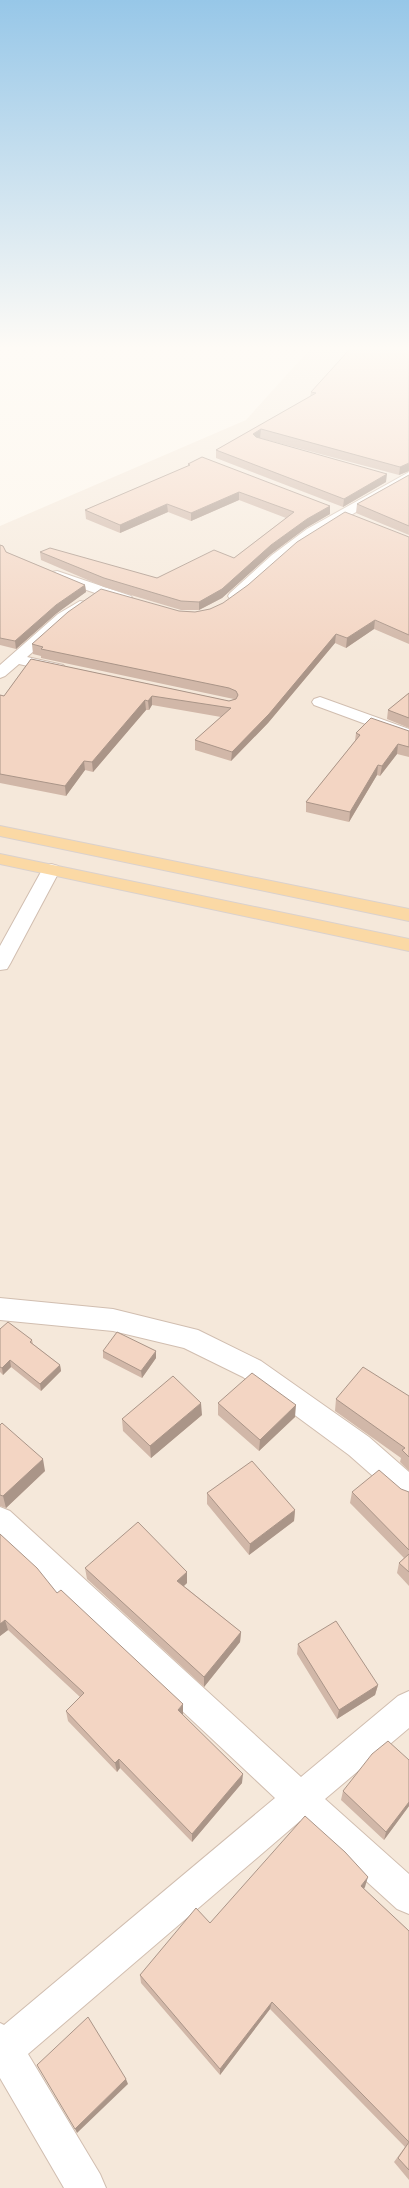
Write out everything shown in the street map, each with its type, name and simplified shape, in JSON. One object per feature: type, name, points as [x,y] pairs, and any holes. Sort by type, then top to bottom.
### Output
[{"type":"main road","points":[[0,831],[409,915]]},
{"type":"main road","points":[[0,859],[409,945]]},
{"type":"street","points":[[386,477],[405,479]]},
{"type":"street","points":[[223,605],[255,579],[277,558],[312,532],[405,479]]},
{"type":"street","points":[[330,508],[358,520]]},
{"type":"street","points":[[44,569],[99,591],[135,602]]},
{"type":"street","points":[[0,673],[63,617],[99,591]]},
{"type":"street","points":[[16,659],[74,671]]},
{"type":"street","points":[[320,702],[409,735]]},
{"type":"street","points":[[0,964],[51,870]]},
{"type":"street","points":[[0,1309],[113,1320],[189,1338],[252,1369],[359,1446],[409,1490]]},
{"type":"street","points":[[0,1521],[300,1799],[409,1897]]},
{"type":"street","points":[[86,2188],[2,2048],[409,1707]]},
{"type":"shaded area","points":[[171,452],[409,452],[409,2188],[0,2188],[0,526]]},
{"type":"building","points":[[222,452],[309,452],[387,474],[344,499]]},
{"type":"building","points":[[346,452],[409,452],[409,463],[400,467]]},
{"type":"building","points":[[202,457],[330,506],[307,519],[271,545],[222,589],[199,602],[181,601],[104,578],[40,552],[50,548],[157,578],[214,550],[234,558],[294,512],[239,492],[191,513],[167,504],[120,525],[85,510],[190,465],[188,464]]},
{"type":"building","points":[[409,475],[409,526],[357,504]]},
{"type":"building","points":[[345,512],[409,537],[409,635],[375,620],[347,638],[336,634],[269,714],[232,752],[195,740],[231,708],[152,696],[148,701],[145,700],[92,762],[84,761],[65,786],[0,774],[0,695],[4,696],[31,659],[229,701],[236,699],[238,695],[236,691],[229,688],[41,649],[43,647],[32,644],[68,612],[101,589],[179,611],[195,612],[210,609],[223,603],[248,585],[297,542]]},
{"type":"building","points":[[0,545],[3,546],[6,552],[85,585],[56,605],[15,641],[0,638]]},
{"type":"building","points":[[409,693],[409,718],[388,710]]},
{"type":"building","points":[[371,718],[409,731],[409,747],[398,744],[382,766],[378,765],[350,812],[306,802],[360,735],[356,733]]},
{"type":"building","points":[[8,1322],[32,1340],[30,1342],[60,1365],[40,1384],[10,1360],[2,1368],[0,1367],[0,1329]]},
{"type":"building","points":[[117,1332],[156,1351],[141,1371],[103,1351]]},
{"type":"building","points":[[363,1367],[409,1396],[409,1457],[402,1450],[405,1448],[336,1399]]},
{"type":"building","points":[[252,1373],[296,1405],[260,1440],[218,1403]]},
{"type":"building","points":[[173,1376],[201,1403],[150,1446],[122,1419]]},
{"type":"building","points":[[2,1423],[43,1459],[3,1496],[0,1495],[0,1425]]},
{"type":"building","points":[[252,1461],[295,1510],[250,1544],[207,1493]]},
{"type":"building","points":[[379,1470],[401,1489],[409,1492],[409,1550],[352,1492]]},
{"type":"building","points":[[138,1522],[187,1572],[177,1581],[241,1632],[204,1677],[85,1568]]},
{"type":"building","points":[[0,1534],[37,1568],[57,1593],[61,1590],[183,1704],[178,1710],[243,1774],[192,1834],[119,1759],[115,1763],[66,1711],[84,1693],[5,1620],[0,1624]]},
{"type":"building","points":[[409,1554],[409,1572],[399,1563]]},
{"type":"building","points":[[336,1621],[378,1685],[339,1710],[298,1644]]},
{"type":"building","points":[[388,1741],[409,1760],[409,1802],[386,1832],[343,1791],[372,1754]]},
{"type":"building","points":[[305,1816],[345,1852],[368,1877],[361,1886],[409,1931],[409,2142],[272,2002],[220,2069],[140,1975],[196,1908],[210,1923]]},
{"type":"building","points":[[88,2017],[126,2079],[75,2129],[37,2065]]},
{"type":"building","points":[[409,2142],[409,2170],[398,2158]]}]
